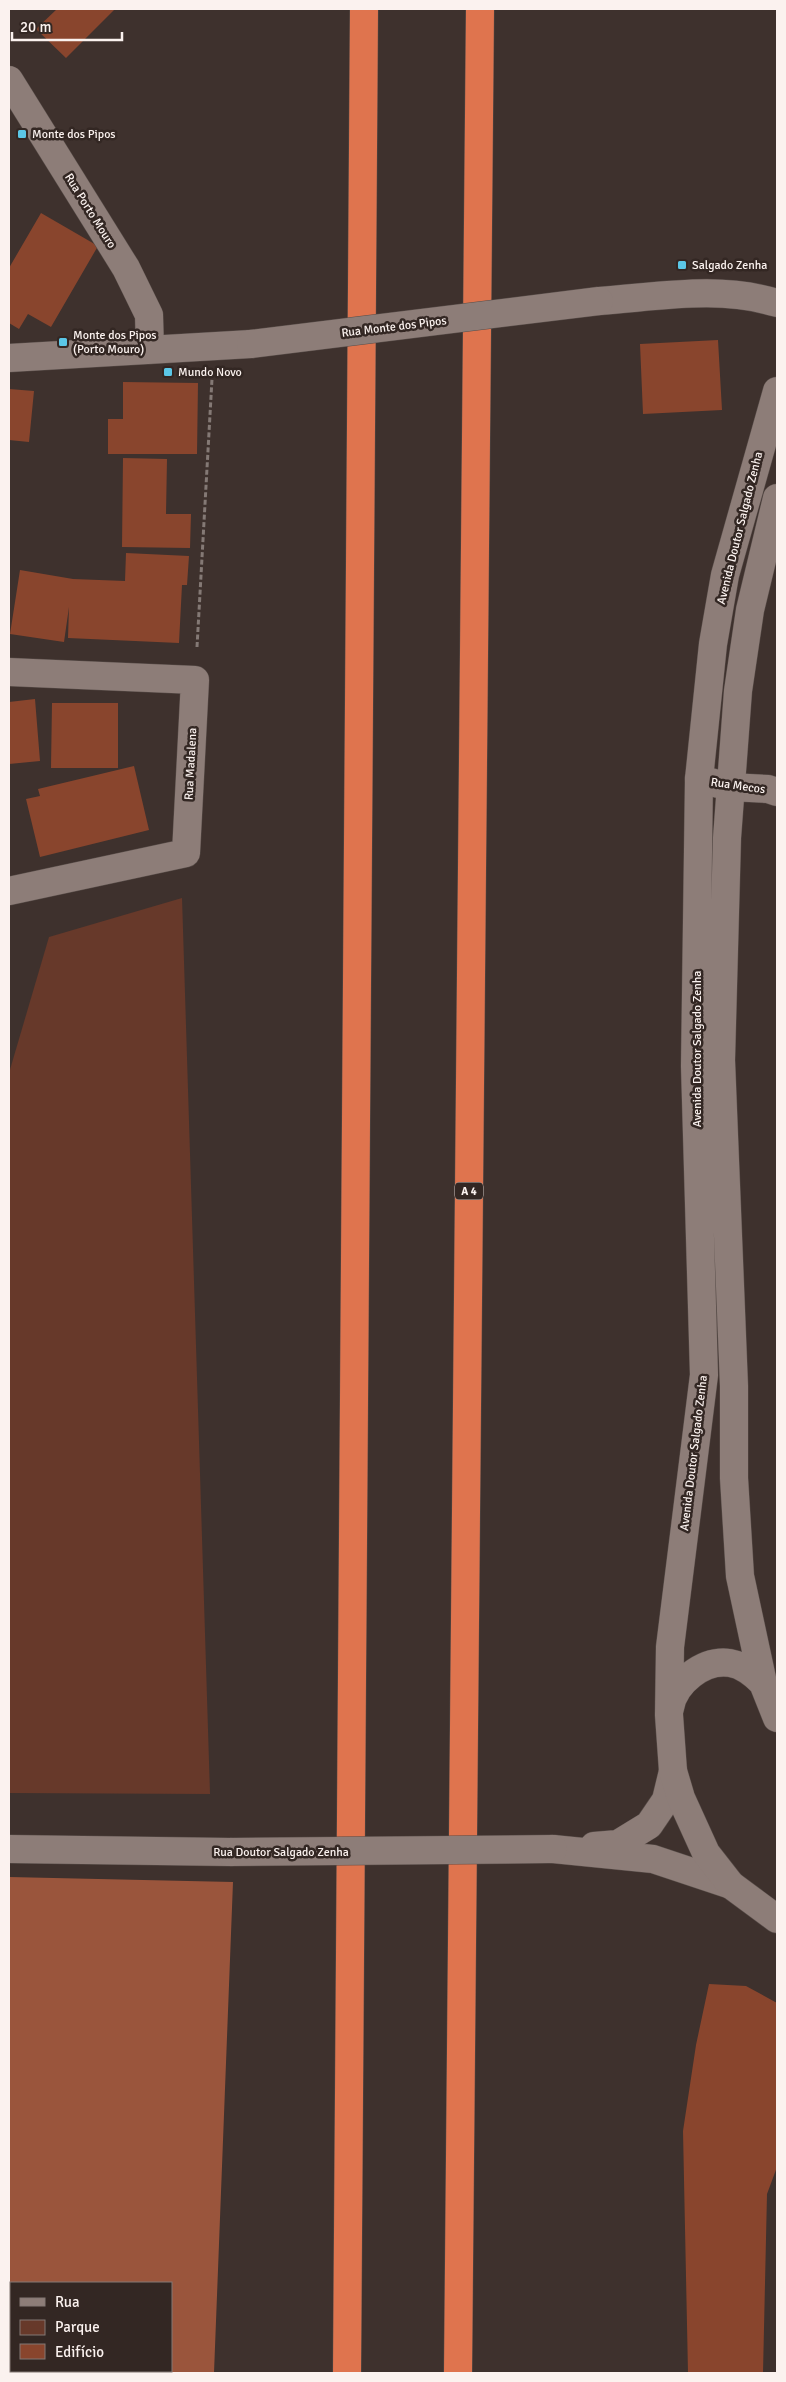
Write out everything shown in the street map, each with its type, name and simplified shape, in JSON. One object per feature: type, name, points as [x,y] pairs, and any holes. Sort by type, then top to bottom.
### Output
[{"type":"highway","points":[[347,2373],[364,9]]},
{"type":"highway","name":"A 4","points":[[458,2373],[480,9]]},
{"type":"main road","name":"Rua Porto Mouro","points":[[9,80],[126,268],[149,315],[150,350]]},
{"type":"main road","name":"Rua Monte dos Pipos","points":[[9,358],[213,348],[599,301],[714,292],[759,297],[777,303]]},
{"type":"main road","name":"Avenida Doutor Salgado Zenha","points":[[776,1918],[731,1885],[706,1853],[697,1836],[681,1798],[673,1771],[669,1715],[670,1648],[704,1375],[695,1066],[699,779],[713,644],[725,574],[777,391]]},
{"type":"main road","name":"Avenida Doutor Salgado Zenha","points":[[777,498],[750,610],[738,691],[730,786],[721,1060],[734,1386],[734,1478],[740,1576],[763,1683],[777,1718]]},
{"type":"main road","points":[[9,672],[195,680]]},
{"type":"main road","name":"Rua Madalena","points":[[9,891],[186,853],[195,680]]},
{"type":"main road","name":"Rua Mecos","points":[[699,779],[730,786],[768,789],[777,792]]},
{"type":"main road","name":"Avenida Doutor Salgado Zenha","points":[[669,1715],[672,1699],[678,1687],[696,1671],[711,1665],[730,1663],[744,1669],[763,1683]]},
{"type":"main road","name":"Rua Doutor Salgado Zenha","points":[[9,1849],[230,1852],[553,1850],[618,1844],[649,1824],[666,1800],[673,1771]]},
{"type":"main road","name":"Rua Doutor Salgado Zenha","points":[[553,1850],[653,1859],[731,1885]]},
{"type":"path","points":[[195,680],[213,348]]},
{"type":"green space","points":[[182,898],[210,1794],[9,1793],[9,1073],[49,937]]},
{"type":"shaded area","points":[[9,1877],[233,1882],[214,2373],[9,2373]]},
{"type":"building","points":[[57,9],[115,9],[66,58],[36,29]]},
{"type":"building","points":[[41,213],[98,246],[51,327],[28,314],[19,329],[9,323],[9,268]]},
{"type":"building","points":[[718,340],[722,410],[643,414],[640,344]]},
{"type":"building","points":[[123,382],[198,383],[197,454],[108,454],[108,419],[123,419]]},
{"type":"building","points":[[9,389],[34,391],[29,442],[9,440]]},
{"type":"building","points":[[123,458],[167,459],[166,514],[191,514],[190,548],[122,547]]},
{"type":"building","points":[[126,553],[189,556],[187,585],[182,585],[179,643],[68,638],[69,607],[64,642],[10,634],[20,570],[73,579],[125,581]]},
{"type":"building","points":[[35,699],[40,761],[9,764],[9,702]]},
{"type":"building","points":[[52,703],[118,703],[118,768],[51,768]]},
{"type":"building","points":[[134,766],[149,830],[40,857],[26,799],[40,796],[38,789]]},
{"type":"building","points":[[709,1984],[746,1986],[777,2003],[777,2167],[767,2194],[763,2373],[688,2373],[683,2131],[696,2045]]},
{"type":"place","name":"Monte dos Pipos","points":[[22,134]]},
{"type":"place","name":"Salgado Zenha","points":[[682,265]]},
{"type":"place","name":"Monte dos Pipos (Porto Mouro)","points":[[63,342]]},
{"type":"place","name":"Mundo Novo","points":[[168,372]]}]
